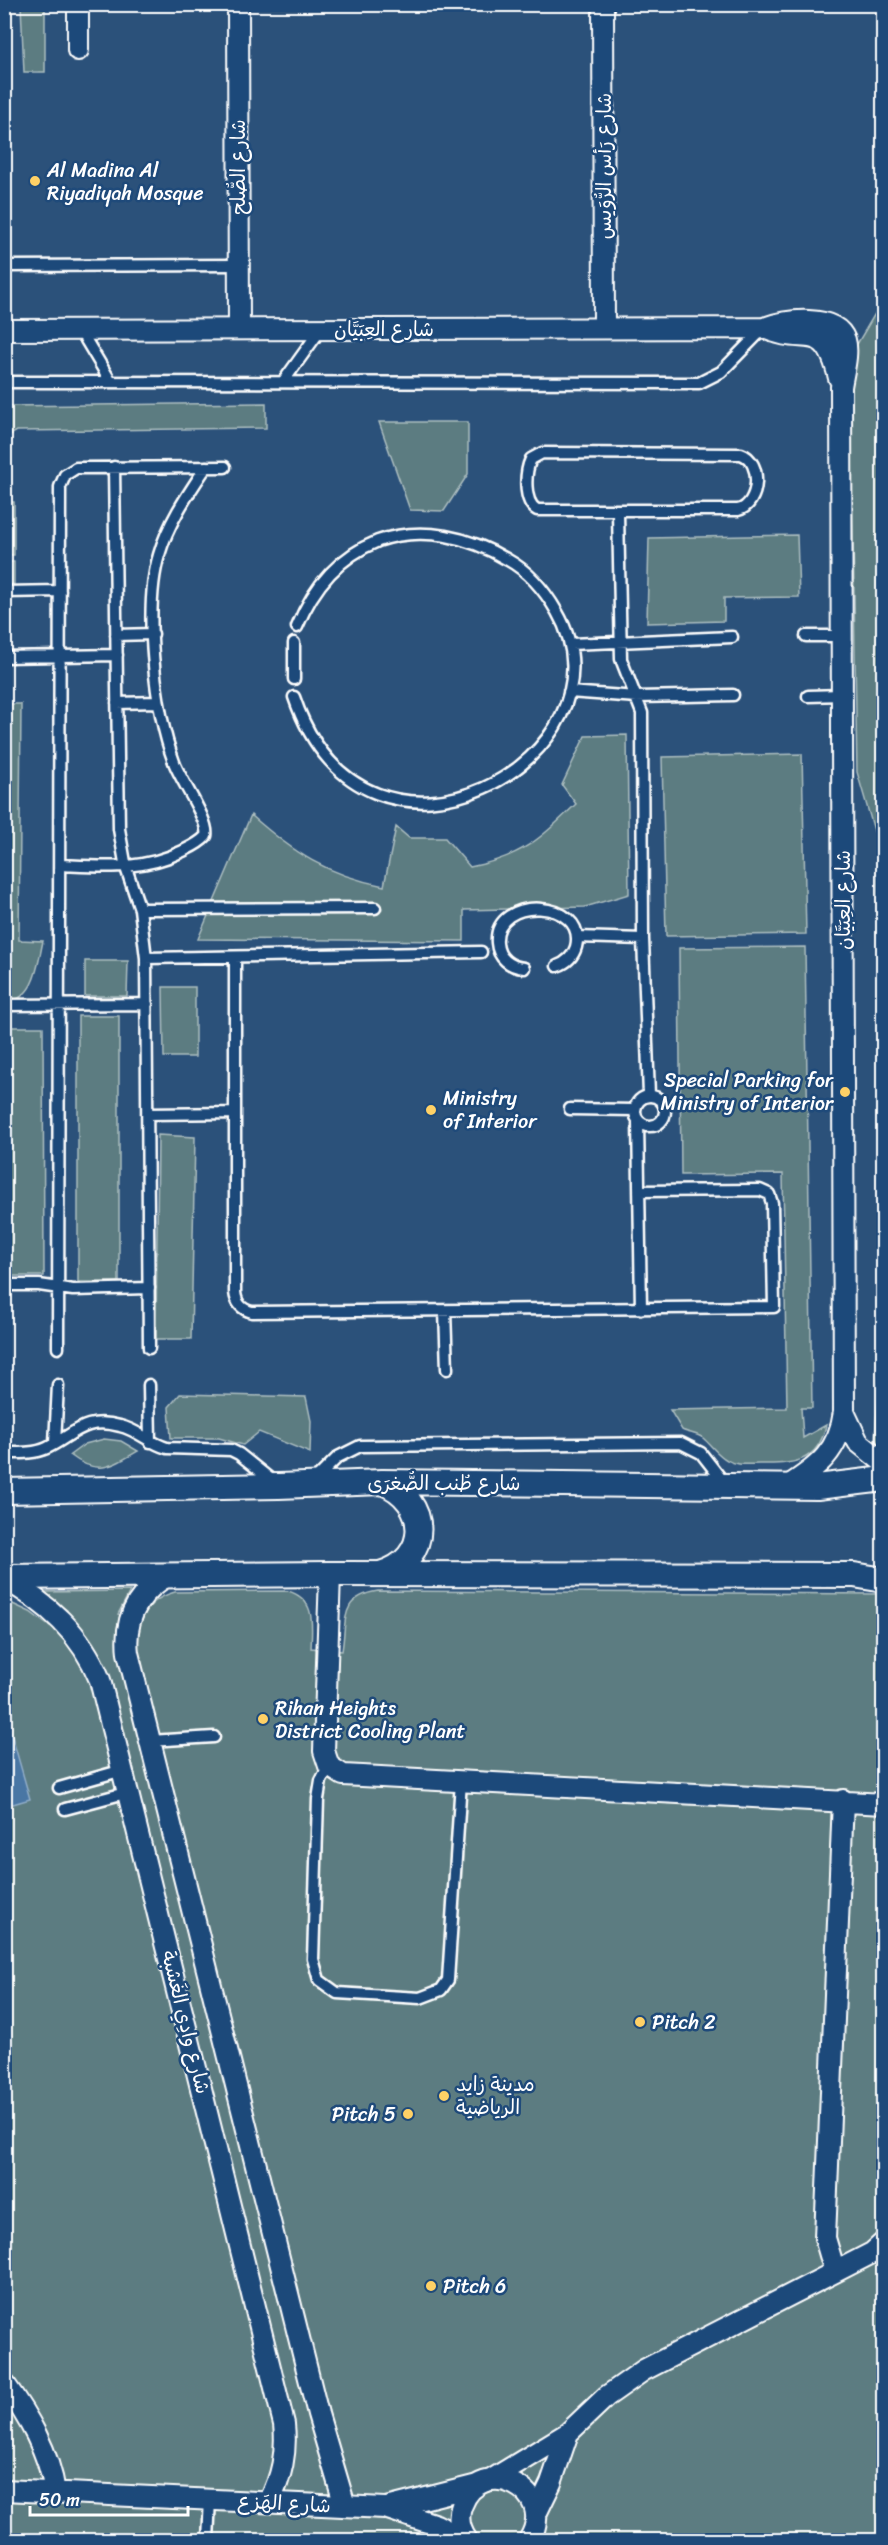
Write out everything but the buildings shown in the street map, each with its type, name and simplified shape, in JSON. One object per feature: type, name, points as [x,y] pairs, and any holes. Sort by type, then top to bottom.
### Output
[{"type":"street","points":[[78,4],[78,50]]},
{"type":"street","name":"شارع الصُّلح","points":[[238,4],[238,329]]},
{"type":"street","name":"شارع رَأس الرُّوَيس","points":[[603,4],[604,328]]},
{"type":"street","name":"شارع العِبَيَّان","points":[[4,330],[764,328],[784,336],[816,338],[832,352],[841,387],[844,1412],[840,1433],[832,1451],[813,1471],[788,1486]]},
{"type":"street","name":"شارع العِبَيَّان","points":[[844,1412],[858,1442],[884,1463]]},
{"type":"street","name":"شارع طُنب الصُّغرَى","points":[[4,1491],[382,1482],[837,1486],[884,1479]]},
{"type":"street","points":[[378,1575],[401,1564],[411,1555],[419,1530],[413,1505],[395,1486],[382,1482]]},
{"type":"street","points":[[330,1574],[324,1751],[329,1766],[343,1775],[884,1804]]},
{"type":"street","points":[[4,1578],[330,1574],[854,1575],[884,1580]]},
{"type":"street","name":"شارع وادِي الغَشبة","points":[[169,1575],[147,1589],[139,1599],[128,1624],[128,1653],[318,2414],[345,2506]]},
{"type":"street","name":"شارع وادِي الغَشبة","points":[[4,1578],[56,1614],[71,1629],[88,1654],[100,1680],[284,2424],[286,2440],[282,2472],[269,2502]]},
{"type":"street","points":[[835,2272],[825,2238],[843,1800]]},
{"type":"street","points":[[466,2541],[460,2525],[461,2507],[471,2491],[568,2433],[607,2396],[644,2370],[872,2253],[884,2242]]},
{"type":"street","points":[[4,2383],[39,2440],[50,2466],[55,2492]]},
{"type":"street","points":[[530,2540],[534,2532],[536,2514],[551,2482],[568,2433]]},
{"type":"street","points":[[484,2483],[509,2481],[517,2485],[530,2497],[536,2514]]},
{"type":"street","name":"شارع الهَزع","points":[[385,2508],[484,2483]]},
{"type":"street","name":"شارع الهَزع","points":[[4,2490],[385,2508],[436,2525],[466,2541]]},
{"type":"lane","points":[[4,266],[238,265]]},
{"type":"lane","points":[[4,382],[699,383],[722,372],[764,328]]},
{"type":"lane","points":[[283,382],[321,329]]},
{"type":"lane","points":[[80,330],[111,382]]},
{"type":"lane","points":[[543,453],[741,454],[747,456],[755,467],[754,496],[745,508],[618,512],[533,508],[527,498],[531,459],[543,453]]},
{"type":"lane","points":[[60,865],[126,868],[167,858],[204,840],[207,832],[206,823],[174,763],[158,702],[153,634],[154,586],[159,554],[177,514],[207,466]]},
{"type":"lane","points":[[58,1348],[62,480],[76,468],[225,466]]},
{"type":"lane","points":[[114,467],[119,829],[126,868],[140,909],[146,958],[149,1348]]},
{"type":"lane","points":[[618,512],[620,640],[623,669],[642,713],[643,939],[649,1095]]},
{"type":"lane","points":[[294,697],[302,721],[314,743],[342,773],[370,791],[393,800],[418,804],[467,796],[491,786],[512,772],[548,736],[569,692],[572,677],[571,644],[549,598],[514,563],[494,551],[429,533],[386,539],[347,558],[316,588],[297,627]]},
{"type":"lane","points":[[4,592],[60,591]]},
{"type":"lane","points":[[116,635],[153,634]]},
{"type":"lane","points":[[806,636],[842,636]]},
{"type":"lane","points":[[571,644],[620,640],[732,637]]},
{"type":"lane","points":[[294,643],[294,679]]},
{"type":"lane","points":[[4,657],[117,655]]},
{"type":"lane","points":[[569,692],[637,697],[734,695]]},
{"type":"lane","points":[[808,696],[842,695]]},
{"type":"lane","points":[[117,703],[158,702]]},
{"type":"lane","points":[[140,909],[375,908]]},
{"type":"lane","points":[[524,968],[508,963],[497,947],[499,928],[512,914],[520,910],[561,913],[569,919],[577,937],[572,956],[565,963],[557,966]]},
{"type":"lane","points":[[577,937],[643,939]]},
{"type":"lane","points":[[146,958],[481,952]]},
{"type":"lane","points":[[235,957],[235,1292],[240,1306],[252,1312],[774,1307],[772,1203],[769,1194],[760,1190],[639,1191]]},
{"type":"lane","points":[[4,1005],[147,1004]]},
{"type":"lane","points":[[570,1109],[637,1115],[651,1126],[662,1120],[664,1106],[656,1096],[649,1095],[636,1103],[637,1115],[639,1191],[641,1309]]},
{"type":"lane","points":[[147,1114],[235,1113]]},
{"type":"lane","points":[[4,1285],[81,1290],[149,1288]]},
{"type":"lane","points":[[445,1311],[447,1369]]},
{"type":"lane","points":[[55,1443],[58,1385]]},
{"type":"lane","points":[[149,1385],[150,1442]]},
{"type":"lane","points":[[4,1453],[39,1451],[79,1428],[107,1424],[131,1430],[150,1442],[166,1448],[231,1450],[279,1486]]},
{"type":"lane","points":[[309,1485],[338,1457],[360,1446],[681,1443],[701,1453],[726,1486]]},
{"type":"lane","points":[[150,1740],[214,1737]]},
{"type":"lane","points":[[329,1766],[321,1781],[318,1798],[313,1959],[319,1980],[337,1993],[420,1998],[441,1990],[448,1980],[461,1781]]},
{"type":"lane","points":[[59,1788],[123,1770]]},
{"type":"lane","points":[[65,1809],[129,1791]]},
{"type":"lane","points":[[208,2541],[210,2499]]},
{"type":"green space","points":[[21,5],[45,5],[45,72],[24,72]]},
{"type":"green space","points":[[883,300],[883,1450],[875,1439],[882,1338],[878,844],[857,772],[850,356]]},
{"type":"green space","points":[[266,403],[266,428],[17,431],[5,438],[5,406]]},
{"type":"green space","points":[[379,422],[468,422],[468,474],[444,511],[410,510]]},
{"type":"green space","points":[[5,502],[14,502],[14,555],[5,555],[5,547],[9,544],[5,535]]},
{"type":"green space","points":[[797,535],[799,597],[724,598],[724,621],[647,623],[649,538]]},
{"type":"green space","points":[[4,562],[14,562],[14,584],[5,585]]},
{"type":"green space","points":[[5,704],[21,704],[19,940],[43,941],[37,970],[29,988],[15,1000],[5,1001]]},
{"type":"green space","points":[[627,735],[629,894],[585,907],[464,910],[464,941],[198,939],[251,815],[282,841],[312,861],[345,876],[384,886],[396,827],[409,838],[445,838],[470,867],[503,858],[540,837],[576,804],[562,785],[585,736]]},
{"type":"green space","points":[[802,754],[806,934],[666,936],[662,757]]},
{"type":"green space","points":[[805,947],[812,1408],[801,1408],[803,1438],[826,1425],[817,1448],[802,1459],[782,1463],[738,1464],[724,1458],[701,1437],[682,1430],[670,1410],[787,1408],[783,1174],[681,1175],[679,948]]},
{"type":"green space","points":[[85,961],[128,961],[127,996],[85,996]]},
{"type":"green space","points":[[163,987],[195,987],[195,1057],[164,1057]]},
{"type":"green space","points":[[78,1016],[119,1016],[119,1282],[78,1282]]},
{"type":"green space","points":[[6,1027],[43,1027],[44,1276],[7,1276]]},
{"type":"green space","points":[[158,1135],[195,1137],[191,1339],[156,1339]]},
{"type":"green space","points":[[180,1394],[306,1397],[311,1421],[310,1453],[259,1432],[243,1445],[219,1438],[171,1438],[169,1407]]},
{"type":"green space","points":[[104,1439],[121,1441],[138,1451],[104,1467],[88,1465],[70,1455],[85,1444]]},
{"type":"green space","name":"مدينة زايد الرياضية","points":[[130,1591],[118,1614],[141,1623],[146,1611],[154,1603],[163,1596],[175,1592],[288,1591],[304,1600],[308,1606],[312,1622],[311,1648],[342,1651],[345,1620],[351,1605],[365,1594],[378,1591],[883,1594],[883,2540],[5,2540],[4,1600],[30,1612],[49,1626],[67,1610],[41,1592]]},
{"type":"water","points":[[4,1708],[30,1799],[6,1806],[4,1801]]},
{"type":"place","name":"Al Madina Al Riyadiyah Mosque","points":[[35,181]]},
{"type":"place","name":"Special Parking for Ministry of Interior","points":[[845,1092]]},
{"type":"place","name":"Ministry of Interior","points":[[431,1110]]},
{"type":"place","name":"Rihan Heights District Cooling Plant","points":[[263,1719]]},
{"type":"place","name":"Pitch 2","points":[[640,2022]]},
{"type":"place","name":"مدينة زايد الرياضية","points":[[444,2096]]},
{"type":"place","name":"Pitch 5","points":[[408,2114]]},
{"type":"place","name":"Pitch 6","points":[[431,2286]]}]
